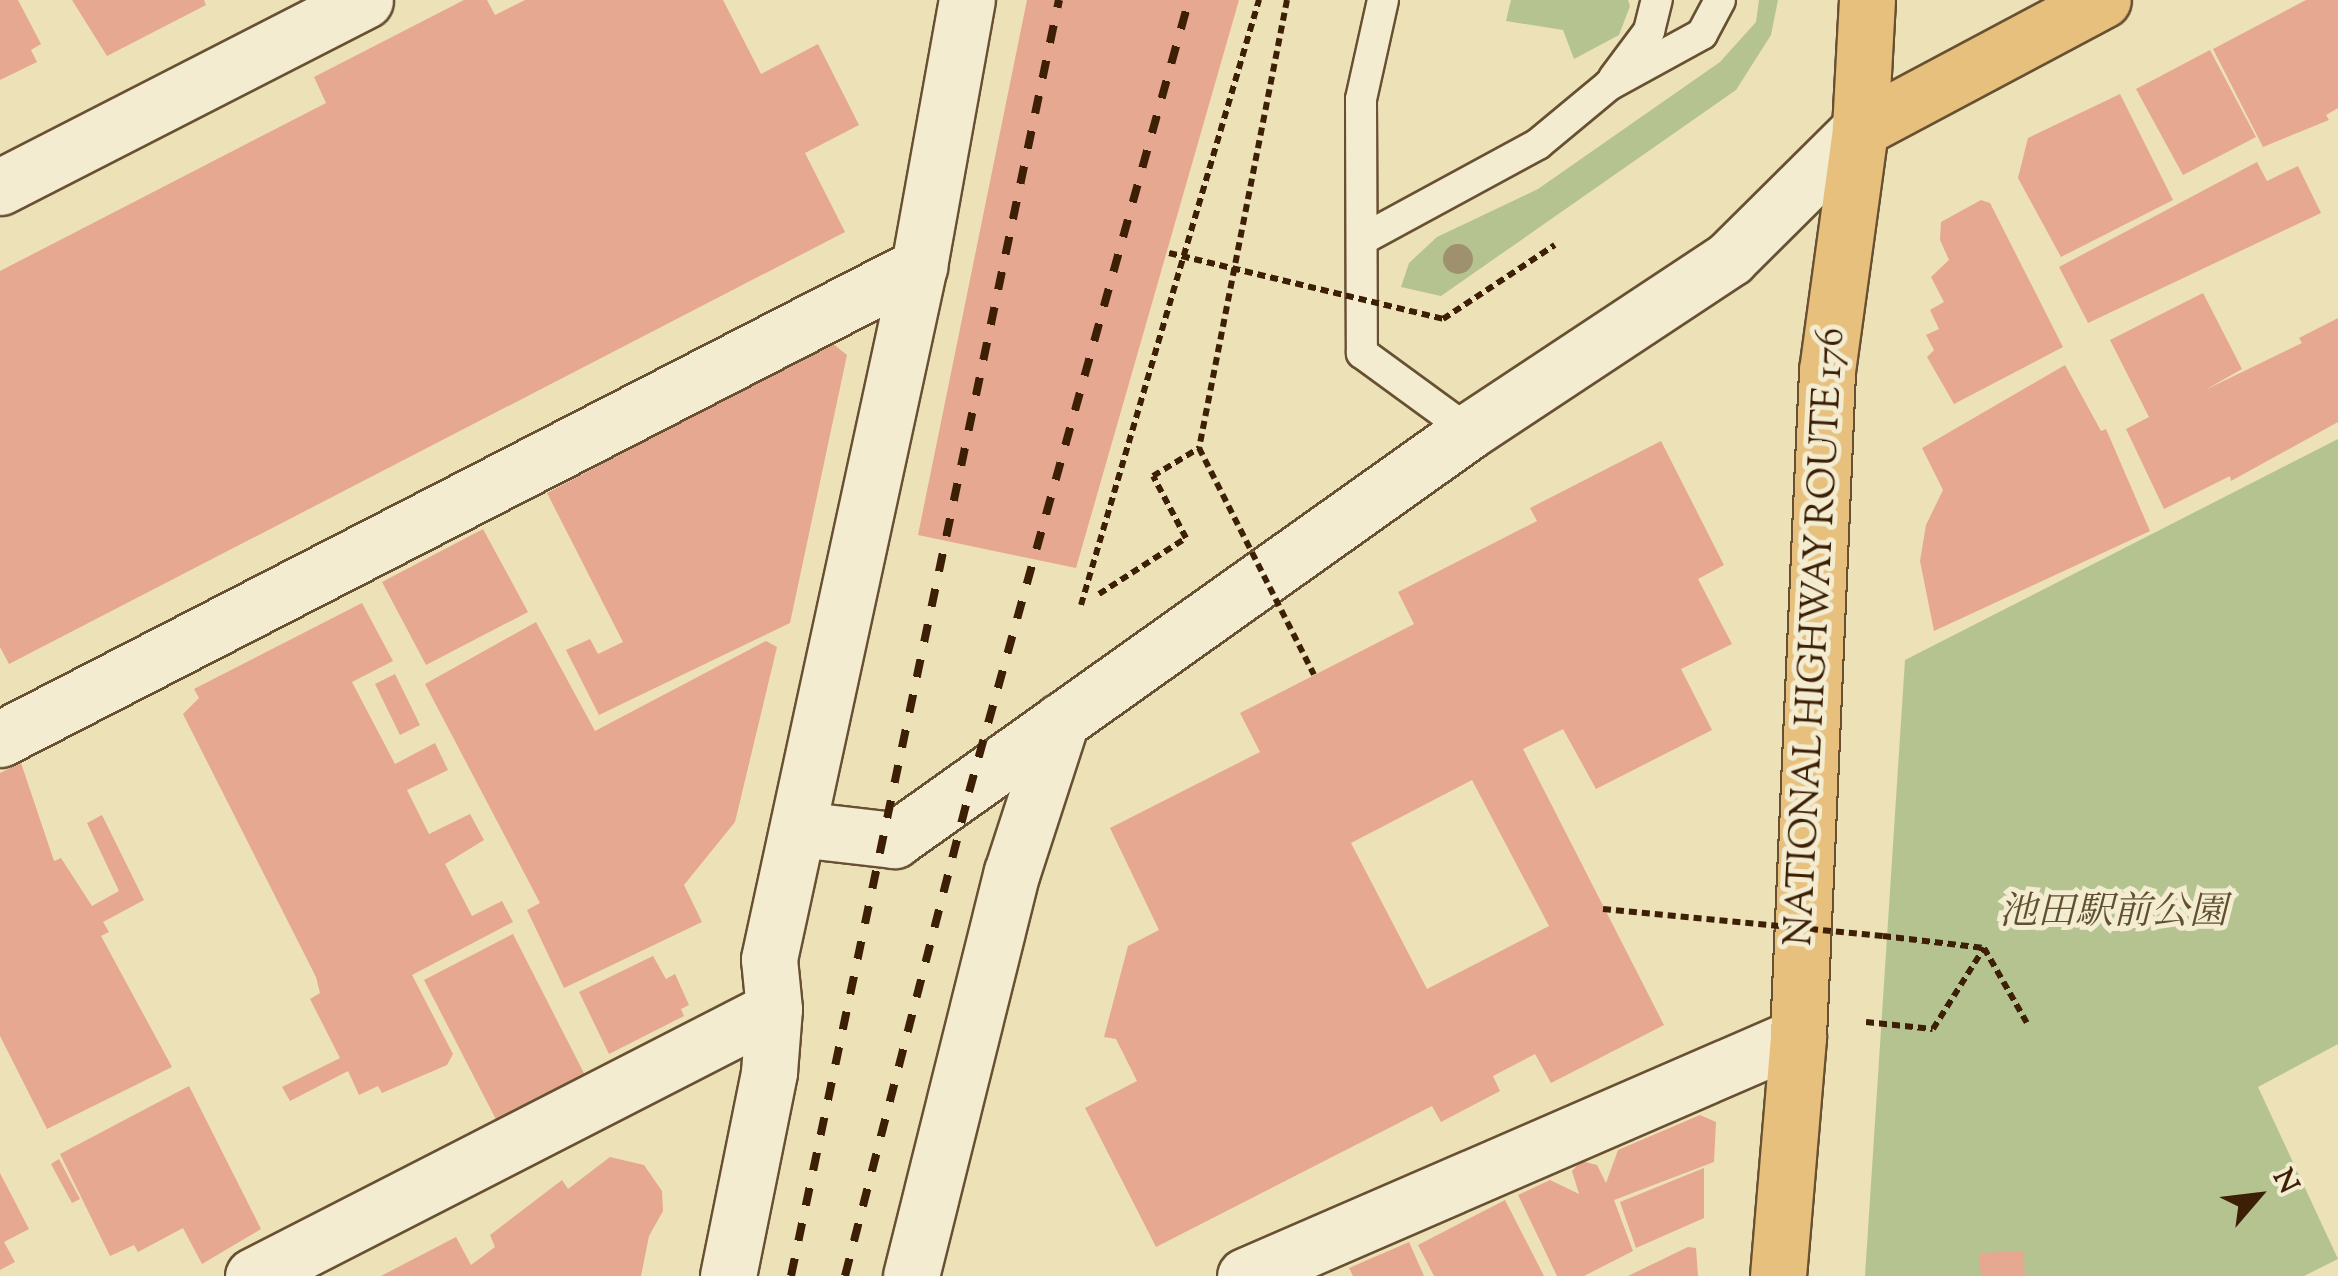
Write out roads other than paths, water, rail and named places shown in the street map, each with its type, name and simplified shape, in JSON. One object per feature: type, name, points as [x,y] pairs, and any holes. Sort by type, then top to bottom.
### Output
[{"type":"main road","name":"NATIONAL HIGHWAY ROUTE 176","points":[[1778,1276],[1798,1036],[1827,370],[1860,128],[1867,0]]},
{"type":"main road","points":[[1860,128],[2103,0]]},
{"type":"street","points":[[0,187],[365,0]]},
{"type":"street","points":[[728,1276],[769,1072],[774,1009],[769,959],[919,266],[967,0]]},
{"type":"street","points":[[800,829],[894,840],[1469,431],[1730,258],[1860,128]]},
{"type":"street","points":[[0,738],[919,266]]},
{"type":"street","points":[[912,1276],[1012,872],[1061,722]]},
{"type":"street","points":[[253,1276],[774,1009]]},
{"type":"street","points":[[1245,1276],[1798,1036]]},
{"type":"lane","points":[[1383,0],[1360,98],[1365,238],[1362,352],[1469,431]]},
{"type":"lane","points":[[1610,85],[1649,31],[1657,0]]},
{"type":"lane","points":[[1365,238],[1538,144],[1610,85],[1702,34],[1720,0]]},
{"type":"railway","points":[[791,1276],[1059,0]]},
{"type":"railway","points":[[845,1276],[969,792],[1189,0]]},
{"type":"park label","name":"池田駅前公園","points":[[2113,915]]}]
